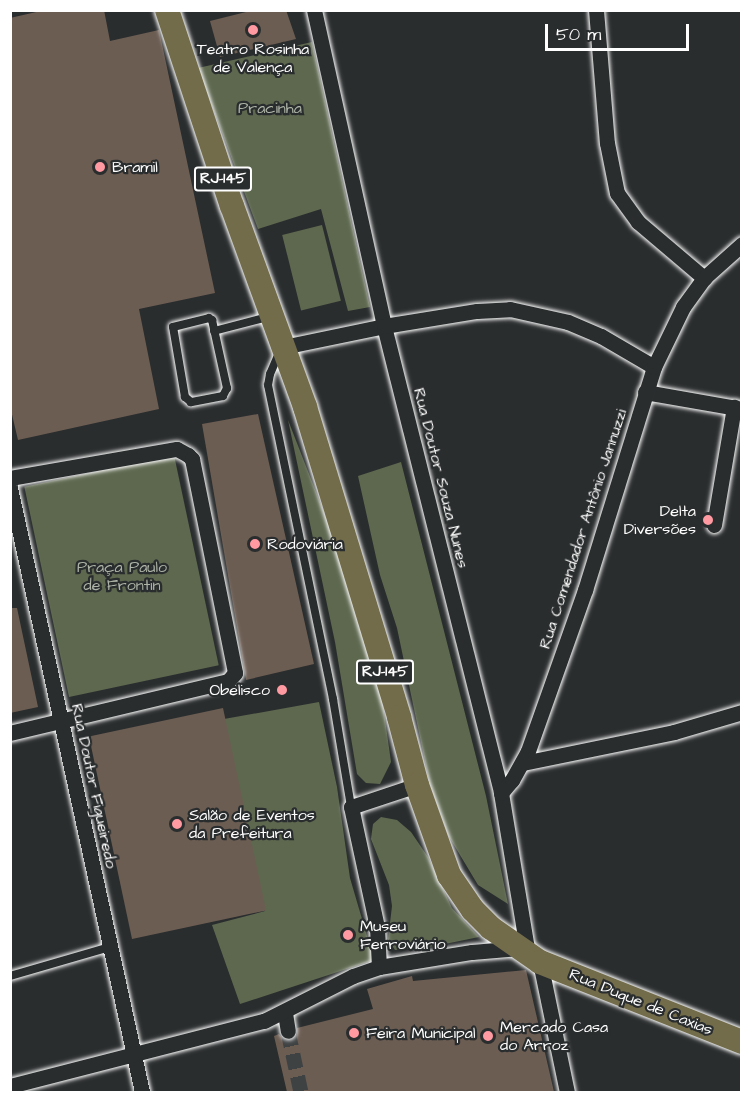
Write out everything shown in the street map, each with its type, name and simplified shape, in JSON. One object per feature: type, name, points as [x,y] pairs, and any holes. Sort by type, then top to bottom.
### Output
[{"type":"main road","name":"RJ-145","points":[[167,10],[271,316],[305,407],[417,786],[449,874],[473,910],[529,955]]},
{"type":"main road","name":"Rua Duque de Caxias","points":[[529,955],[741,1042]]},
{"type":"street","name":"Rua Doutor Souza Nunes","points":[[314,10],[384,326],[501,793],[529,955],[567,1092]]},
{"type":"street","points":[[596,10],[607,143],[617,193],[638,222],[704,278]]},
{"type":"street","name":"Rua Comendador Antônio Jannuzzi","points":[[501,793],[523,763],[585,591],[654,367],[683,307],[704,278],[741,244]]},
{"type":"street","points":[[283,346],[477,311],[519,310],[568,322],[601,336],[654,367]]},
{"type":"street","points":[[645,392],[738,408],[714,525]]},
{"type":"street","points":[[10,478],[177,449],[183,451],[192,459],[235,668],[233,676],[228,681],[10,734]]},
{"type":"street","name":"Rua Doutor Figueiredo","points":[[10,488],[142,1092]]},
{"type":"street","points":[[523,763],[674,732],[741,712]]},
{"type":"street","points":[[379,967],[377,927],[351,807],[417,786]]},
{"type":"street","points":[[10,1086],[134,1053],[239,1029],[285,1013],[353,976],[379,967],[472,952],[529,955]]},
{"type":"street","points":[[285,1013],[288,1031]]},
{"type":"lane","points":[[214,331],[271,316]]},
{"type":"lane","points":[[209,318],[212,320],[214,331],[227,388],[223,396],[191,402],[185,397],[173,327],[209,318]]},
{"type":"lane","points":[[283,346],[270,374],[268,385],[333,699],[351,807]]},
{"type":"lane","points":[[10,976],[111,947]]},
{"type":"green space","name":"Pracinha","points":[[312,42],[370,307],[348,311],[321,209],[258,229],[198,68]]},
{"type":"green space","points":[[322,225],[341,301],[301,311],[282,235]]},
{"type":"green space","points":[[288,420],[353,587],[381,691],[391,762],[380,784],[366,783],[357,774],[335,642]]},
{"type":"green space","name":"Praça Paulo de Frontin","points":[[174,455],[219,665],[69,697],[24,487]]},
{"type":"green space","points":[[401,462],[486,796],[508,904],[478,885],[448,835],[430,785],[397,628],[380,575],[358,476]]},
{"type":"green space","points":[[319,702],[337,787],[350,878],[374,960],[240,1004],[212,925],[265,911],[224,719]]},
{"type":"green space","points":[[381,817],[397,820],[411,832],[428,857],[452,908],[479,937],[435,946],[395,950],[388,940],[392,906],[389,885],[371,839],[373,824]]},
{"type":"building","name":"Bramil","points":[[45,10],[104,10],[110,41],[159,30],[215,293],[139,309],[159,409],[18,440],[10,406],[10,18]]},
{"type":"building","name":"Teatro Rosinha de Valença","points":[[254,10],[286,10],[296,39],[220,57],[210,21]]},
{"type":"building","name":"Rodoviária","points":[[258,414],[314,664],[246,680],[202,424]]},
{"type":"building","points":[[10,608],[17,608],[38,707],[10,713]]},
{"type":"building","name":"Salão de Eventos da Prefeitura","points":[[223,708],[266,910],[132,939],[89,736]]},
{"type":"building","points":[[526,970],[554,1092],[287,1092],[274,1036],[279,1034],[284,1040],[290,1040],[297,1035],[297,1028],[373,1009],[367,989],[412,976],[413,981]]},
{"type":"tunnel","points":[[288,1031],[301,1092]]},
{"type":"place","name":"Teatro Rosinha de Valença","points":[[253,30]]},
{"type":"place","name":"Bramil","points":[[100,167]]},
{"type":"place","name":"Delta Diversões","points":[[708,520]]},
{"type":"place","name":"Rodoviária","points":[[255,544]]},
{"type":"place","name":"Obelisco","points":[[282,690]]},
{"type":"place","name":"Salão de Eventos da Prefeitura","points":[[177,824]]},
{"type":"place","name":"Museu Ferroviário","points":[[348,935]]},
{"type":"place","name":"Feira Municipal","points":[[354,1033]]},
{"type":"place","name":"Mercado Casa do Arroz","points":[[488,1036]]}]
